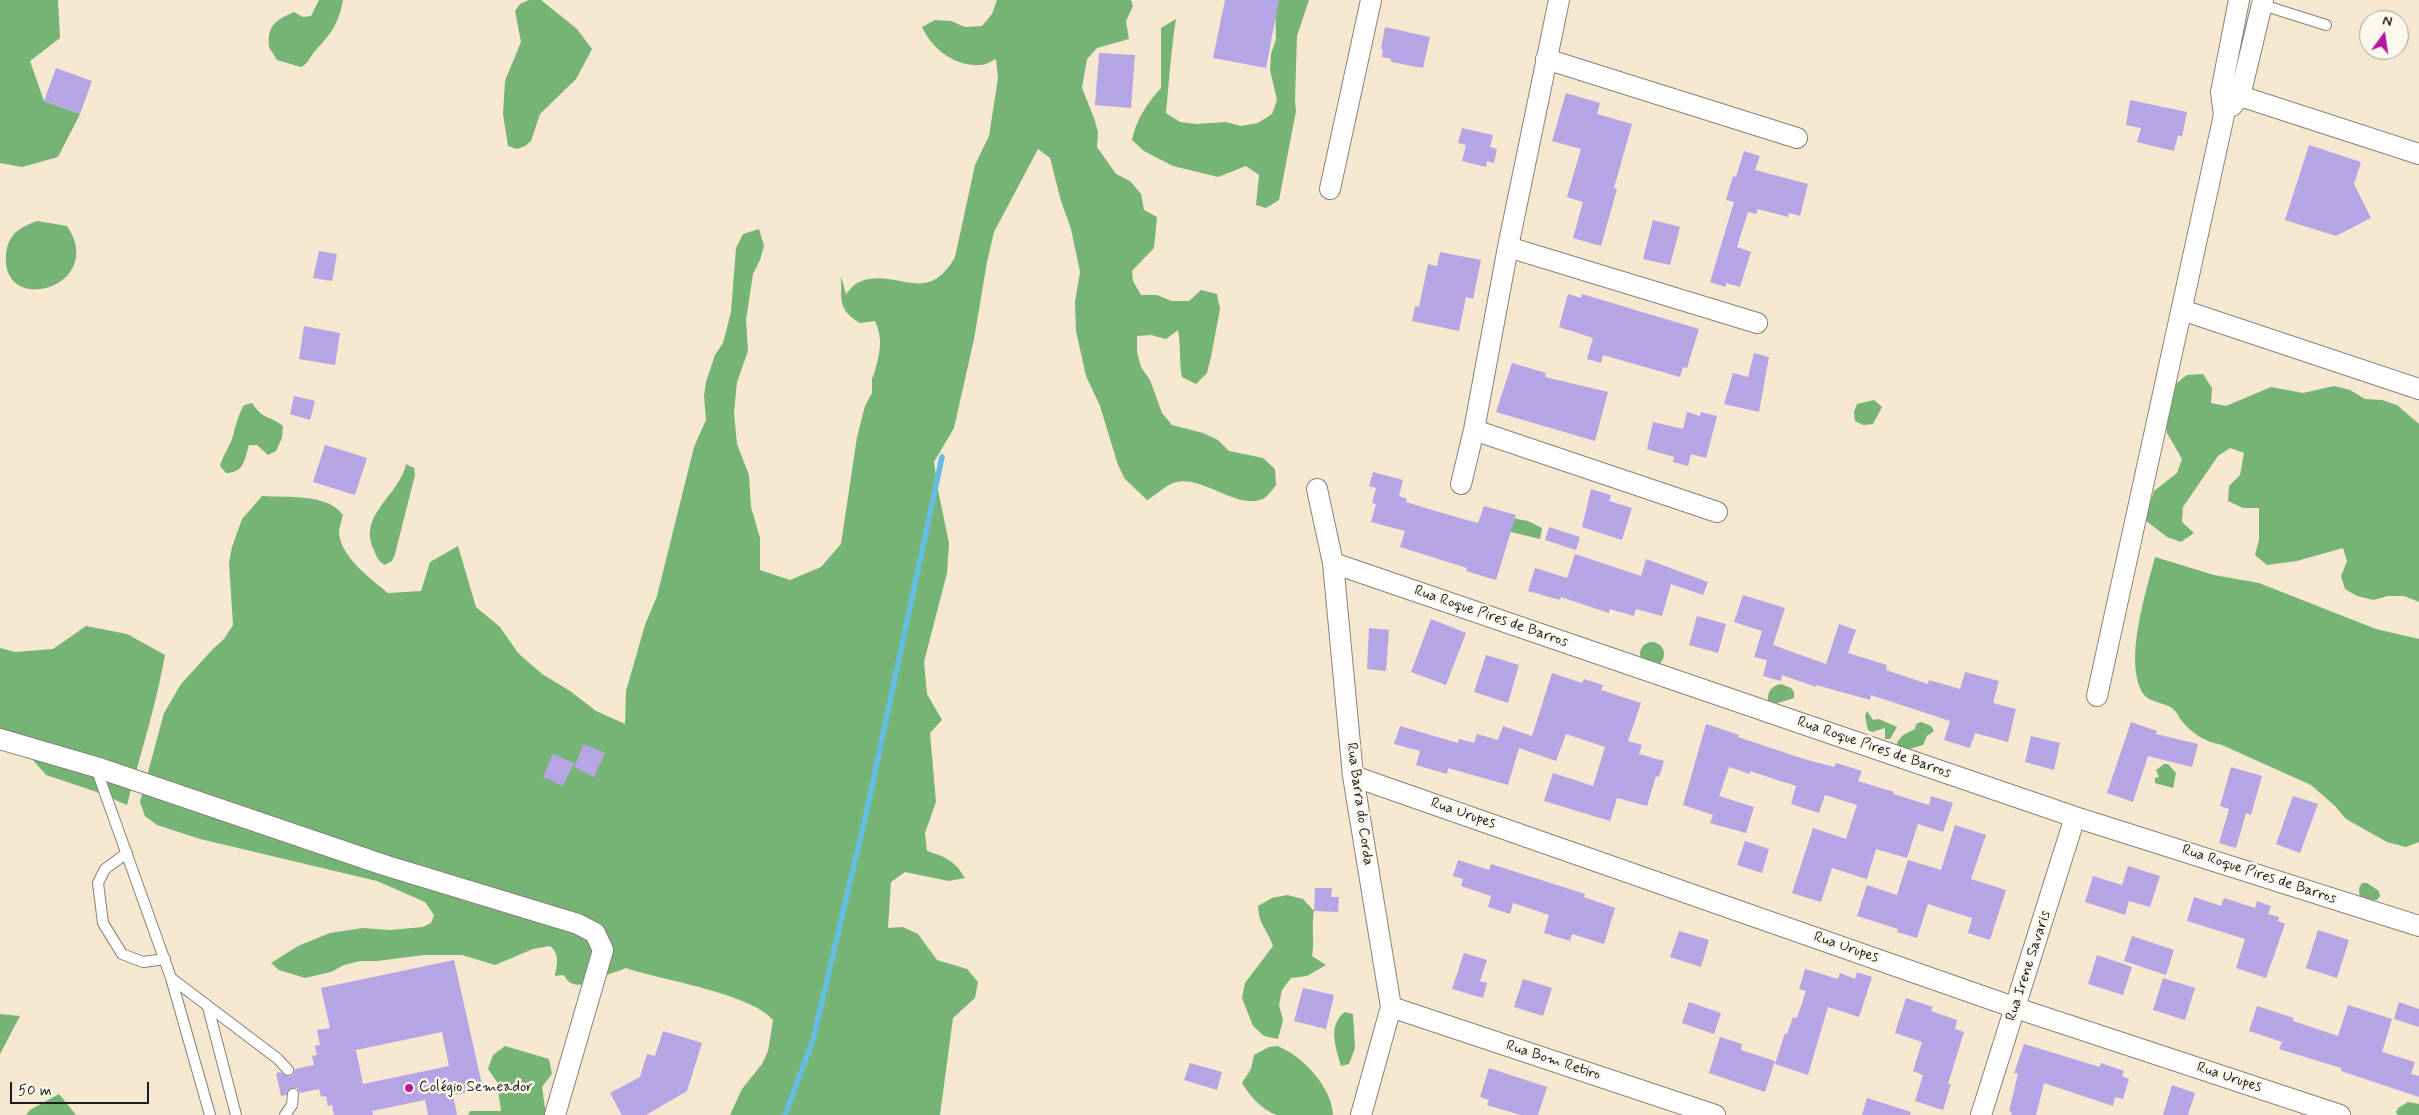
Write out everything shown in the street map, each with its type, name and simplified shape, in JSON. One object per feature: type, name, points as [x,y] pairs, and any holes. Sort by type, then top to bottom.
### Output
[{"type":"street","points":[[1330,189],[1371,0]]},
{"type":"street","points":[[1461,484],[1474,430],[1508,247],[1559,0]]},
{"type":"street","points":[[2231,94],[2239,0]]},
{"type":"street","points":[[2098,696],[2224,115],[2260,1]]},
{"type":"street","points":[[1546,59],[1796,138]]},
{"type":"street","points":[[2231,94],[2419,154]]},
{"type":"street","points":[[1508,247],[1758,323]]},
{"type":"street","points":[[2182,310],[2419,389]]},
{"type":"street","points":[[1474,430],[1717,512]]},
{"type":"street","name":"Rua Barra do Corda","points":[[1317,489],[1332,563],[1353,776],[1391,1007],[1361,1115]]},
{"type":"street","name":"Rua Roque Pires de Barros","points":[[1332,563],[2075,817],[2419,926]]},
{"type":"street","points":[[0,739],[96,766],[384,864],[578,924],[594,933],[603,950],[555,1115]]},
{"type":"street","name":"Rua Urupes","points":[[1353,776],[2016,1008],[2340,1115]]},
{"type":"street","name":"Rua Irene Savaris","points":[[1980,1115],[2016,1008],[2075,817]]},
{"type":"street","name":"Rua Bom Retiro","points":[[1391,1007],[1715,1115]]},
{"type":"lane","points":[[2260,1],[2272,8],[2326,25]]},
{"type":"lane","points":[[96,766],[172,978],[210,1115]]},
{"type":"lane","points":[[127,853],[105,869],[98,883],[103,923],[122,954],[143,962],[165,959]]},
{"type":"lane","points":[[172,978],[278,1059],[288,1070]]},
{"type":"lane","points":[[208,1007],[236,1115]]},
{"type":"lane","points":[[285,1115],[292,1105],[293,1094]]},
{"type":"green space","points":[[0,0],[58,0],[60,38],[30,61],[44,101],[80,114],[58,157],[22,167],[0,163]]},
{"type":"green space","points":[[319,0],[343,0],[339,16],[329,34],[301,67],[277,60],[269,47],[271,28],[282,18],[294,12],[303,17],[311,16]]},
{"type":"green space","points":[[529,0],[541,0],[577,29],[592,49],[576,79],[540,114],[531,141],[517,149],[508,146],[503,114],[505,81],[521,42],[515,11],[520,4]]},
{"type":"green space","points":[[997,0],[1131,0],[1133,6],[1126,21],[1129,39],[1097,48],[1087,59],[1082,88],[1098,132],[1097,147],[1116,174],[1130,181],[1141,194],[1144,210],[1157,217],[1154,248],[1132,271],[1133,281],[1141,295],[1157,295],[1172,301],[1189,301],[1201,290],[1217,294],[1220,309],[1207,373],[1196,384],[1182,377],[1178,330],[1166,339],[1151,335],[1137,336],[1137,352],[1141,367],[1150,380],[1162,413],[1172,425],[1203,433],[1218,440],[1229,451],[1263,458],[1275,469],[1276,485],[1266,497],[1256,501],[1233,497],[1196,483],[1184,481],[1170,484],[1147,500],[1125,479],[1118,465],[1100,406],[1086,376],[1076,331],[1075,302],[1080,272],[1071,229],[1061,201],[1050,158],[1038,149],[994,232],[974,339],[954,428],[934,462],[949,543],[947,573],[924,662],[927,694],[942,720],[930,733],[936,802],[925,833],[927,851],[949,860],[965,878],[949,881],[905,872],[891,882],[888,928],[903,927],[918,934],[937,960],[967,969],[978,982],[975,998],[953,1018],[940,1115],[730,1115],[742,1089],[762,1064],[768,1051],[773,1020],[762,1011],[726,995],[626,968],[584,984],[573,984],[564,975],[555,976],[557,956],[550,946],[533,949],[495,965],[462,955],[424,955],[377,961],[360,961],[344,965],[331,972],[305,978],[279,970],[271,963],[298,946],[330,933],[363,928],[390,930],[423,927],[431,923],[434,915],[425,902],[377,881],[200,839],[157,825],[145,816],[140,802],[164,713],[181,684],[224,639],[233,625],[229,563],[232,547],[242,519],[262,496],[306,498],[327,503],[343,515],[339,530],[340,539],[350,557],[365,574],[388,593],[421,591],[430,562],[458,546],[476,607],[500,627],[518,653],[542,674],[570,691],[596,711],[625,724],[626,691],[645,625],[657,596],[694,447],[706,420],[704,396],[706,382],[715,355],[723,343],[731,312],[736,248],[743,234],[759,229],[764,246],[753,274],[746,320],[748,351],[737,382],[734,412],[737,444],[749,475],[751,507],[760,538],[760,570],[790,580],[821,567],[841,544],[857,437],[865,406],[872,393],[872,373],[873,379],[880,336],[875,321],[860,323],[847,313],[841,298],[841,276],[846,294],[857,283],[871,279],[921,283],[933,280],[944,272],[955,257],[975,165],[989,136],[998,78],[996,59],[981,65],[971,65],[954,60],[938,49],[922,27],[935,20],[951,21],[965,27],[982,26],[992,14]]},
{"type":"green space","points":[[1275,0],[1309,0],[1297,36],[1296,111],[1279,200],[1266,208],[1256,205],[1259,175],[1246,166],[1218,177],[1173,166],[1144,151],[1132,140],[1143,112],[1161,88],[1161,28],[1176,19],[1166,113],[1180,122],[1196,124],[1226,122],[1241,126],[1258,123],[1272,114],[1277,100],[1270,70],[1271,54],[1276,39]]},
{"type":"green space","points":[[37,221],[67,226],[76,247],[74,265],[64,279],[50,287],[33,289],[19,285],[9,274],[6,254],[12,236],[25,226]]},
{"type":"green space","points":[[2203,374],[2212,388],[2211,403],[2226,406],[2271,387],[2303,393],[2334,386],[2350,390],[2365,399],[2382,400],[2397,405],[2419,424],[2419,602],[2404,596],[2388,596],[2373,600],[2357,596],[2345,589],[2341,576],[2347,561],[2343,548],[2297,561],[2267,565],[2255,555],[2259,540],[2259,508],[2243,508],[2228,501],[2229,486],[2240,475],[2244,453],[2230,448],[2218,456],[2183,507],[2182,522],[2194,533],[2181,542],[2167,537],[2145,520],[2154,491],[2177,473],[2182,459],[2167,433],[2165,417],[2173,386],[2187,375]]},
{"type":"green space","points":[[1874,400],[1882,407],[1873,424],[1863,425],[1855,421],[1854,412],[1857,404]]},
{"type":"green space","points":[[252,403],[263,415],[283,426],[282,438],[276,451],[268,455],[257,445],[249,445],[245,460],[240,468],[226,473],[220,466],[221,462],[232,440],[237,420],[244,405]]},
{"type":"green space","points":[[406,464],[414,468],[415,475],[395,554],[392,561],[385,565],[378,559],[374,550],[370,538],[371,526],[381,506],[396,486]]},
{"type":"green space","points":[[1512,518],[1528,521],[1542,528],[1540,539],[1511,532],[1505,527]]},
{"type":"green space","points":[[2155,557],[2214,575],[2259,583],[2376,629],[2419,639],[2419,842],[2406,847],[2387,842],[2346,819],[2335,806],[2311,785],[2222,745],[2204,739],[2190,729],[2172,708],[2151,700],[2144,695],[2137,678],[2135,662],[2136,644],[2142,606]]},
{"type":"green space","points":[[86,626],[127,634],[165,655],[127,805],[94,791],[46,775],[20,745],[0,738],[0,648],[15,652],[53,649]]},
{"type":"green space","points":[[1652,642],[1657,643],[1663,649],[1663,659],[1657,665],[1652,666],[1647,665],[1641,659],[1640,654],[1641,649],[1647,643]]},
{"type":"green space","points":[[1781,684],[1791,688],[1794,692],[1794,698],[1778,703],[1768,701],[1770,690]]},
{"type":"green space","points":[[1867,711],[1873,720],[1879,719],[1897,727],[1890,739],[1885,739],[1885,728],[1872,732],[1868,730],[1865,716]]},
{"type":"green space","points":[[1921,722],[1931,726],[1934,731],[1927,736],[1923,745],[1906,750],[1898,746],[1897,742],[1903,735],[1915,729],[1916,724]]},
{"type":"green space","points":[[2164,764],[2168,764],[2176,773],[2173,788],[2155,783],[2155,778],[2159,777],[2156,770]]},
{"type":"green space","points":[[2362,883],[2367,883],[2379,891],[2380,896],[2377,900],[2360,901],[2359,888]]},
{"type":"green space","points":[[1287,895],[1303,899],[1314,911],[1312,956],[1326,965],[1307,976],[1291,978],[1282,990],[1279,1005],[1283,1020],[1278,1039],[1264,1036],[1253,1026],[1242,998],[1245,983],[1273,946],[1262,923],[1258,906],[1272,898]]},
{"type":"green space","points":[[1345,1012],[1353,1014],[1355,1048],[1349,1064],[1341,1066],[1334,1037],[1336,1023]]},
{"type":"green space","points":[[0,1014],[20,1016],[0,1054]]},
{"type":"green space","points":[[505,1046],[549,1059],[552,1074],[542,1087],[546,1115],[468,1115],[470,1111],[501,1111],[497,1082],[488,1069],[493,1055]]},
{"type":"green space","points":[[1277,1046],[1287,1050],[1314,1073],[1327,1094],[1333,1115],[1277,1115],[1262,1106],[1248,1092],[1242,1083],[1251,1069],[1254,1055],[1269,1047]]},
{"type":"green space","points":[[59,1094],[76,1115],[26,1115],[30,1110]]},
{"type":"green space","points":[[2408,1102],[2419,1104],[2419,1115],[2398,1115],[2396,1112],[2398,1108]]},
{"type":"building","points":[[1225,0],[1279,0],[1266,68],[1213,58]]},
{"type":"building","points":[[1385,27],[1430,37],[1423,68],[1391,62],[1391,59],[1382,57],[1383,50],[1381,49]]},
{"type":"building","points":[[1099,53],[1135,55],[1131,108],[1095,105]]},
{"type":"building","points":[[56,68],[92,81],[80,114],[44,101]]},
{"type":"building","points":[[1566,93],[1600,103],[1597,114],[1632,124],[1614,188],[1617,189],[1601,246],[1573,238],[1583,202],[1567,197],[1581,149],[1552,141]]},
{"type":"building","points":[[2130,100],[2187,112],[2182,137],[2178,135],[2174,151],[2137,142],[2141,128],[2126,125]]},
{"type":"building","points":[[1462,128],[1493,135],[1490,147],[1497,149],[1494,163],[1487,161],[1486,167],[1462,161],[1466,145],[1458,143]]},
{"type":"building","points":[[2309,145],[2361,162],[2354,184],[2371,218],[2336,236],[2285,220]]},
{"type":"building","points":[[1744,151],[1760,156],[1755,170],[1808,184],[1800,216],[1789,213],[1788,217],[1758,209],[1756,214],[1748,212],[1737,247],[1751,252],[1740,287],[1726,283],[1726,287],[1710,282],[1734,202],[1726,200],[1733,176],[1736,177]]},
{"type":"building","points":[[1653,220],[1680,227],[1670,265],[1643,259]]},
{"type":"building","points":[[319,251],[337,254],[332,281],[313,278]]},
{"type":"building","points":[[1440,252],[1481,260],[1473,299],[1466,297],[1459,331],[1412,321],[1415,306],[1419,307],[1428,264],[1437,266]]},
{"type":"building","points":[[1568,294],[1581,298],[1582,294],[1699,329],[1687,368],[1683,367],[1680,377],[1603,355],[1601,363],[1587,359],[1593,338],[1559,327]]},
{"type":"building","points":[[304,326],[340,333],[335,365],[299,359]]},
{"type":"building","points":[[1754,353],[1769,357],[1759,412],[1724,404],[1733,373],[1748,377]]},
{"type":"building","points":[[1512,363],[1546,373],[1545,377],[1608,392],[1595,441],[1496,412]]},
{"type":"building","points":[[294,396],[315,401],[310,420],[290,414]]},
{"type":"building","points":[[1687,412],[1700,416],[1701,412],[1717,416],[1706,458],[1691,454],[1688,466],[1673,462],[1674,457],[1647,449],[1653,422],[1683,429]]},
{"type":"building","points":[[325,445],[367,458],[355,495],[313,482]]},
{"type":"building","points":[[1373,472],[1403,480],[1399,496],[1407,499],[1406,502],[1442,513],[1478,523],[1484,506],[1516,515],[1496,580],[1466,571],[1467,568],[1400,547],[1405,531],[1371,522],[1376,504],[1372,503],[1376,488],[1369,486]]},
{"type":"building","points":[[1591,489],[1611,495],[1609,501],[1632,508],[1622,540],[1582,527]]},
{"type":"building","points":[[1549,527],[1580,537],[1576,550],[1545,540]]},
{"type":"building","points":[[1575,554],[1641,576],[1646,559],[1708,582],[1703,595],[1671,584],[1662,616],[1636,609],[1634,616],[1610,609],[1609,613],[1561,597],[1560,600],[1528,591],[1535,568],[1567,578]]},
{"type":"building","points":[[1743,595],[1785,608],[1773,645],[1826,664],[1839,624],[1856,630],[1848,653],[1887,665],[1886,670],[1928,684],[1929,680],[1960,689],[1965,672],[1999,681],[1993,703],[2016,709],[2008,742],[1975,733],[1970,748],[1944,740],[1950,721],[1871,695],[1870,700],[1816,685],[1816,687],[1782,675],[1781,681],[1763,676],[1767,660],[1754,657],[1762,631],[1734,622]]},
{"type":"building","points":[[1697,616],[1726,624],[1718,653],[1689,645]]},
{"type":"building","points":[[1431,619],[1466,633],[1446,685],[1411,672]]},
{"type":"building","points":[[1369,628],[1389,630],[1386,671],[1367,669]]},
{"type":"building","points":[[1486,655],[1519,665],[1508,703],[1474,692]]},
{"type":"building","points":[[1552,673],[1582,683],[1584,679],[1603,685],[1601,690],[1641,703],[1628,741],[1642,745],[1639,754],[1664,761],[1659,777],[1656,776],[1647,806],[1617,798],[1610,821],[1544,801],[1553,773],[1593,786],[1605,747],[1566,734],[1556,761],[1519,748],[1508,785],[1448,768],[1447,774],[1416,765],[1420,751],[1394,744],[1400,726],[1458,743],[1459,739],[1474,743],[1477,734],[1498,740],[1503,726],[1532,736]]},
{"type":"building","points":[[2131,722],[2157,731],[2156,734],[2198,744],[2192,767],[2148,756],[2133,802],[2107,793]]},
{"type":"building","points":[[1706,724],[1804,759],[1834,767],[1836,763],[1862,771],[1858,781],[1894,792],[1893,794],[1929,805],[1931,796],[1953,803],[1943,832],[1918,824],[1907,858],[1876,849],[1867,879],[1832,868],[1821,902],[1792,893],[1813,828],[1846,839],[1857,805],[1825,795],[1819,813],[1791,804],[1796,786],[1750,771],[1750,774],[1729,767],[1719,796],[1754,807],[1746,833],[1710,823],[1713,815],[1683,805]]},
{"type":"building","points":[[2031,736],[2060,743],[2054,770],[2025,762]]},
{"type":"building","points":[[584,744],[605,753],[594,777],[574,767]]},
{"type":"building","points":[[553,754],[574,763],[563,786],[543,777]]},
{"type":"building","points":[[2231,767],[2262,776],[2251,815],[2246,813],[2236,848],[2219,843],[2229,809],[2220,806]]},
{"type":"building","points":[[2293,796],[2318,804],[2300,853],[2276,844]]},
{"type":"building","points":[[1955,825],[1986,835],[1971,879],[2006,890],[1990,940],[1968,933],[1972,918],[1928,904],[1917,938],[1897,932],[1898,929],[1857,916],[1867,885],[1897,895],[1908,860],[1941,870]]},
{"type":"building","points":[[1745,841],[1769,849],[1762,873],[1737,865]]},
{"type":"building","points":[[1458,860],[1489,870],[1491,864],[1585,894],[1584,897],[1615,908],[1604,944],[1572,934],[1570,941],[1544,933],[1549,915],[1513,903],[1510,914],[1488,907],[1491,896],[1461,886],[1463,879],[1453,876]]},
{"type":"building","points":[[2128,866],[2160,876],[2150,907],[2129,901],[2125,915],[2085,902],[2093,876],[2122,885]]},
{"type":"building","points":[[1315,888],[1332,888],[1331,897],[1339,897],[1338,912],[1314,911]]},
{"type":"building","points":[[2194,897],[2221,906],[2224,898],[2255,908],[2257,901],[2271,906],[2268,914],[2279,917],[2278,921],[2285,924],[2266,978],[2236,968],[2245,939],[2187,921]]},
{"type":"building","points":[[2318,930],[2349,940],[2337,978],[2306,968]]},
{"type":"building","points":[[1679,931],[1709,940],[1701,967],[1670,957]]},
{"type":"building","points":[[2132,936],[2174,950],[2166,975],[2124,961]]},
{"type":"building","points":[[1464,953],[1487,960],[1480,981],[1487,983],[1483,998],[1452,989]]},
{"type":"building","points":[[2097,955],[2132,967],[2123,995],[2088,984]]},
{"type":"building","points":[[454,960],[483,1089],[453,1095],[457,1115],[428,1115],[425,1100],[372,1111],[373,1115],[334,1115],[332,1105],[328,1106],[326,1096],[321,1097],[319,1089],[300,1093],[297,1088],[291,1088],[286,1095],[281,1096],[276,1073],[280,1072],[289,1077],[293,1075],[295,1069],[314,1065],[312,1056],[317,1055],[315,1046],[320,1045],[317,1030],[330,1028],[321,988]],"holes":[[[442,1032],[449,1066],[363,1084],[356,1050]]]},
{"type":"building","points":[[1805,969],[1838,979],[1840,973],[1855,979],[1857,972],[1872,977],[1859,1017],[1828,1007],[1808,1075],[1775,1064],[1785,1033],[1787,1034],[1793,1017],[1797,1018],[1806,991],[1799,989]]},
{"type":"building","points":[[2163,978],[2195,988],[2185,1020],[2153,1010]]},
{"type":"building","points":[[1523,979],[1552,988],[1543,1016],[1514,1007]]},
{"type":"building","points":[[1303,988],[1334,995],[1326,1029],[1294,1021]]},
{"type":"building","points":[[1906,998],[1933,1007],[1931,1011],[1957,1020],[1955,1029],[1964,1032],[1948,1084],[1951,1084],[1943,1110],[1915,1101],[1923,1075],[1913,1071],[1922,1042],[1895,1033]]},
{"type":"building","points":[[1689,1002],[1721,1013],[1714,1034],[1682,1023]]},
{"type":"building","points":[[2399,1002],[2419,1009],[2419,1027],[2394,1019]]},
{"type":"building","points":[[2348,1005],[2392,1019],[2382,1052],[2415,1062],[2411,1074],[2419,1076],[2419,1097],[2341,1071],[2341,1068],[2279,1049],[2282,1042],[2249,1031],[2257,1006],[2294,1018],[2293,1021],[2338,1036]]},
{"type":"building","points":[[663,1031],[702,1043],[687,1091],[646,1115],[622,1115],[610,1093],[640,1077],[647,1054],[655,1056]]},
{"type":"building","points":[[1720,1037],[1742,1044],[1741,1050],[1775,1061],[1765,1092],[1709,1073]]},
{"type":"building","points":[[2024,1044],[2100,1067],[2101,1063],[2124,1071],[2122,1076],[2129,1079],[2123,1099],[2115,1097],[2113,1106],[2044,1083],[2036,1115],[2011,1115],[2012,1112],[2009,1111],[2018,1074],[2014,1073]]},
{"type":"building","points":[[1190,1063],[1222,1072],[1217,1090],[1184,1080]]},
{"type":"building","points":[[1489,1068],[1547,1087],[1538,1115],[1521,1115],[1487,1105],[1489,1100],[1480,1097]]},
{"type":"building","points":[[2172,1085],[2195,1093],[2188,1115],[2163,1115]]},
{"type":"building","points":[[1867,1098],[1911,1112],[1910,1115],[1862,1115]]},
{"type":"waterway","points":[[785,1115],[813,1040],[866,814],[942,457]]},
{"type":"place","name":"Colégio Semeador","points":[[409,1088]]}]
